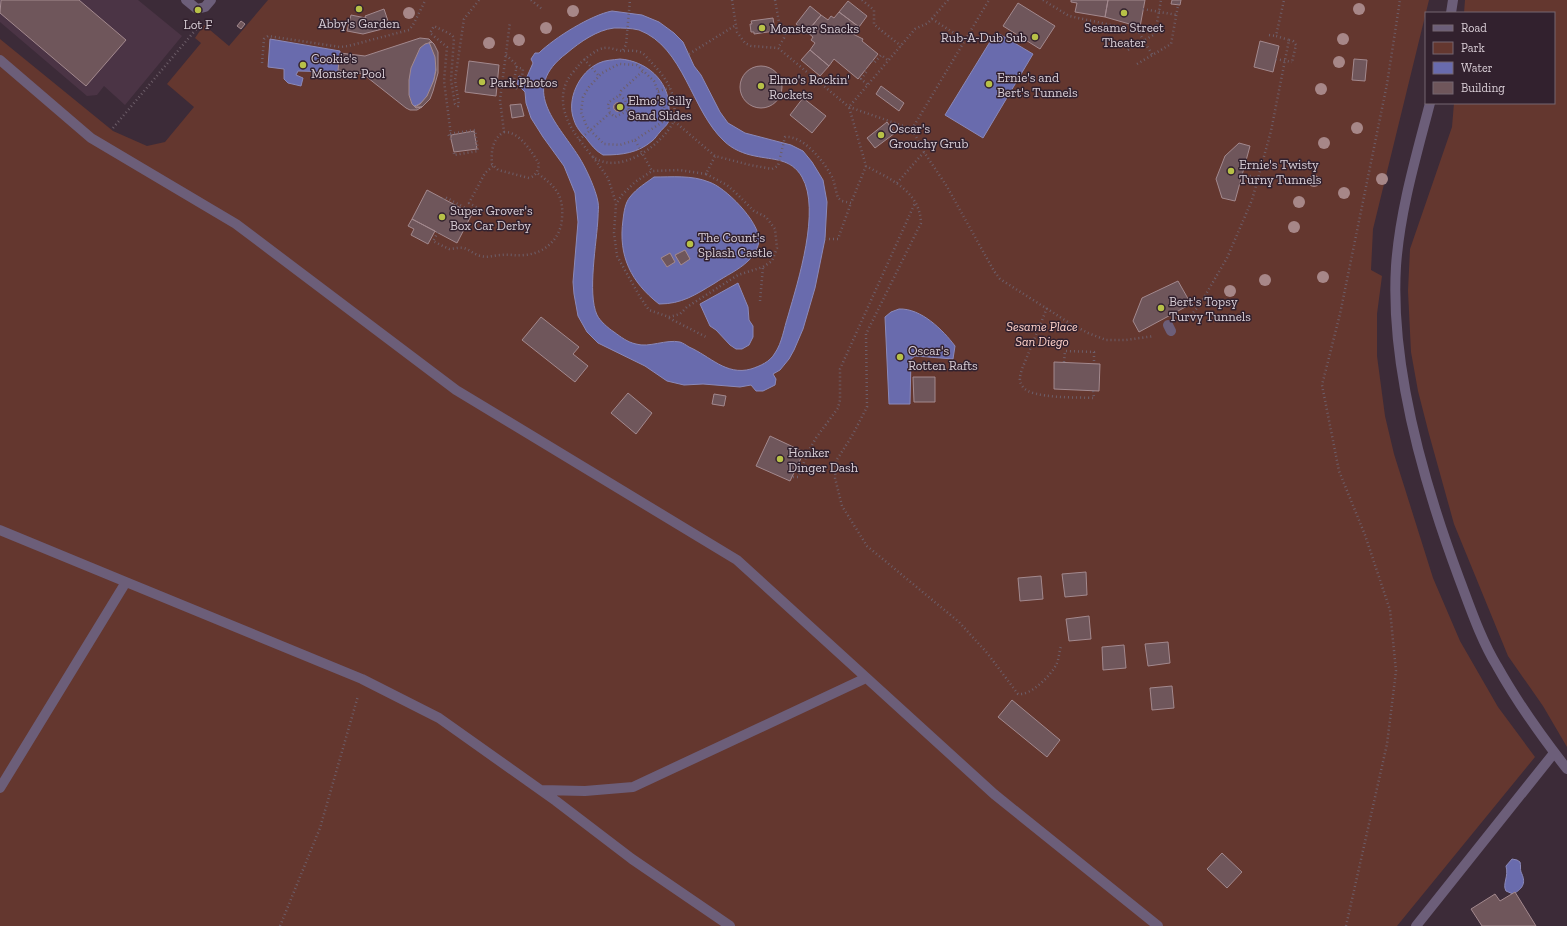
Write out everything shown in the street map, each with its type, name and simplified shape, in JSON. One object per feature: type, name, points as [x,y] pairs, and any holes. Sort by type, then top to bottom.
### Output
[{"type":"lane","points":[[186,0],[197,9],[205,7],[211,0]]},
{"type":"lane","points":[[1451,12],[1453,0]]},
{"type":"lane","points":[[0,60],[91,138],[236,224],[456,390],[737,560],[994,794],[1158,926]]},
{"type":"lane","points":[[1430,104],[1404,202],[1396,267],[1396,325],[1406,393],[1434,504],[1472,613],[1496,665],[1554,753],[1567,769]]},
{"type":"lane","points":[[0,530],[362,679],[439,718],[541,790],[632,859],[730,926]]},
{"type":"lane","points":[[0,788],[126,582]]},
{"type":"lane","points":[[541,790],[585,792],[633,787],[866,678]]},
{"type":"lane","points":[[1416,926],[1554,753]]},
{"type":"path","points":[[451,135],[444,81],[447,47],[430,33],[434,26],[452,35],[454,38],[450,80],[455,104],[458,106],[455,80],[464,19],[479,0]]},
{"type":"path","points":[[531,0],[542,9]]},
{"type":"path","points":[[622,51],[626,45],[630,0]]},
{"type":"path","points":[[732,0],[737,32],[745,43],[751,46],[778,48],[849,107],[912,129],[924,152],[946,185],[994,271],[1000,279],[1071,324],[1106,340],[1144,338],[1170,328],[1187,319],[1199,306],[1227,258],[1252,200],[1271,131],[1289,40]]},
{"type":"path","points":[[775,0],[779,22],[784,26],[785,33],[784,38],[778,48]]},
{"type":"path","points":[[862,0],[874,10],[874,24],[900,46]]},
{"type":"path","points":[[849,107],[915,29],[928,23],[948,0]]},
{"type":"path","points":[[912,129],[989,0]]},
{"type":"path","points":[[1043,0],[1069,16],[1125,28],[1131,25]]},
{"type":"path","points":[[1128,50],[1155,34],[1161,0]]},
{"type":"path","points":[[1137,64],[1153,56],[1171,44],[1180,0]]},
{"type":"path","points":[[1276,36],[1284,0]]},
{"type":"path","points":[[1346,926],[1387,744],[1396,671],[1390,610],[1365,535],[1339,471],[1322,384],[1340,314],[1387,84],[1400,0]]},
{"type":"path","points":[[262,63],[264,39],[268,36],[340,47],[348,46],[409,30],[425,1]]},
{"type":"path","points":[[1143,9],[1177,15]]},
{"type":"path","points":[[932,19],[965,40]]},
{"type":"path","points":[[504,132],[500,100],[510,22]]},
{"type":"path","points":[[113,128],[201,23]]},
{"type":"path","points":[[688,54],[736,25]]},
{"type":"path","points":[[1135,26],[1153,56]]},
{"type":"path","points":[[1269,34],[1293,41],[1296,45],[1292,62],[1276,59]]},
{"type":"path","points":[[593,156],[606,161],[632,159],[653,147],[669,130],[674,122],[674,96],[661,73],[641,52],[603,48],[584,59],[568,79],[562,97],[565,116],[575,135],[593,156],[608,178],[616,204],[614,233],[617,256],[640,297],[649,310],[706,336]]},
{"type":"path","points":[[872,61],[874,63],[881,54],[889,61]]},
{"type":"path","points":[[506,55],[516,65],[513,85],[517,89]]},
{"type":"path","points":[[584,59],[599,76]]},
{"type":"path","points":[[619,64],[637,65],[654,81],[665,108],[664,121],[635,140],[620,146],[604,144],[587,127],[581,112],[583,97],[589,87],[599,76],[619,64]]},
{"type":"path","points":[[516,67],[523,69],[524,71],[522,77]]},
{"type":"path","points":[[865,69],[867,72],[860,79],[868,85]]},
{"type":"path","points":[[620,94],[628,107],[628,110],[615,117],[610,113],[608,105],[609,102],[620,94],[621,91],[643,71]]},
{"type":"path","points":[[658,91],[670,88]]},
{"type":"path","points":[[825,239],[838,240],[866,166],[849,107]]},
{"type":"path","points":[[579,140],[610,113]]},
{"type":"path","points":[[674,122],[715,156],[750,166],[772,169],[778,166],[785,137],[798,140],[813,151],[820,159],[833,179],[838,198],[842,201],[851,203]]},
{"type":"path","points":[[450,139],[448,134],[475,130],[478,151],[454,154],[454,152]]},
{"type":"path","points":[[509,131],[514,134],[525,145],[539,164],[537,173],[533,177],[529,178],[498,170],[493,166],[491,156],[494,141],[498,135],[504,132],[509,131]]},
{"type":"path","points":[[635,140],[652,171]]},
{"type":"path","points":[[897,183],[924,152]]},
{"type":"path","points":[[706,174],[715,156]]},
{"type":"path","points":[[443,199],[445,197],[480,216],[483,211],[469,203],[485,173],[493,166]]},
{"type":"path","points":[[866,166],[897,183],[909,193],[916,202],[921,213],[921,223],[866,334],[867,407],[852,436],[836,461],[835,478],[842,506],[867,546],[959,622],[988,654],[1018,694],[1022,695],[1032,690],[1046,678],[1057,664],[1061,646]]},
{"type":"path","points":[[616,204],[622,195],[635,182],[652,171],[679,170],[706,174],[726,185],[754,211],[766,217],[775,229],[777,248],[772,261],[764,267],[738,275],[687,307],[680,314],[669,318]]},
{"type":"path","points":[[438,232],[433,241],[449,249],[457,247],[465,248],[481,256],[503,254],[525,255],[544,249],[551,244],[558,235],[561,226],[562,208],[560,196],[555,187],[537,173]]},
{"type":"path","points":[[1242,174],[1258,178]]},
{"type":"path","points":[[793,477],[798,477],[808,452],[816,438],[838,408],[840,400],[840,369],[916,202]]},
{"type":"path","points":[[760,301],[764,267]]},
{"type":"path","points":[[1047,308],[1022,369],[1019,380],[1023,388],[1031,393],[1052,396],[1094,398],[1093,390]]},
{"type":"path","points":[[1064,362],[1064,351],[1094,352],[1094,364]]},
{"type":"path","points":[[280,926],[320,828],[362,679]]},
{"type":"shaded area","points":[[0,0],[138,0],[182,36],[125,105],[104,86],[97,95],[87,96],[0,22]]},
{"type":"green space","name":"Sesame Place San Diego","points":[[268,0],[1429,0],[1373,229],[1371,270],[1382,276],[1377,314],[1377,356],[1385,416],[1394,454],[1433,578],[1460,641],[1498,707],[1535,757],[1397,926],[0,926],[0,39],[113,131],[147,146],[165,142],[194,107],[167,84],[201,43],[195,38],[204,25],[229,46]]},
{"type":"green space","points":[[1465,0],[1567,0],[1567,747],[1543,706],[1508,656],[1454,524],[1418,391],[1411,352],[1408,291],[1410,249],[1452,127],[1454,104],[1555,104],[1555,12],[1464,12]]},
{"type":"water","points":[[612,11],[642,15],[659,22],[674,33],[683,42],[694,66],[701,75],[720,112],[728,123],[745,133],[791,145],[803,151],[823,180],[827,202],[825,239],[815,288],[803,329],[794,350],[780,370],[773,374],[776,379],[775,385],[763,391],[756,391],[751,385],[740,387],[703,384],[684,385],[667,381],[645,366],[598,343],[587,332],[578,316],[573,282],[578,222],[575,193],[564,166],[531,118],[526,103],[525,92],[517,84],[519,76],[526,79],[533,63],[531,59],[535,53],[539,53],[573,28],[603,13]],"holes":[[[614,28],[630,28],[639,30],[654,38],[667,50],[677,64],[703,113],[713,128],[727,144],[734,149],[747,154],[775,159],[787,163],[793,166],[802,177],[807,191],[809,208],[809,226],[802,265],[779,345],[770,359],[751,369],[734,370],[718,364],[680,342],[675,341],[646,345],[633,343],[624,339],[609,328],[597,315],[593,294],[593,267],[598,217],[597,197],[582,162],[552,118],[546,105],[544,92],[545,79],[553,66],[567,53],[595,34]]]},
{"type":"water","name":"Ernie's and Bert's Tunnels","points":[[996,32],[1033,54],[983,138],[945,115]]},
{"type":"water","points":[[270,39],[340,51],[340,55],[365,58],[429,42],[436,59],[435,73],[431,89],[423,102],[410,106],[364,72],[339,68],[338,72],[298,71],[296,75],[303,78],[301,86],[288,83],[284,79],[284,69],[268,67]]},
{"type":"water","name":"Elmo's Silly Sand Slides","points":[[620,59],[639,64],[647,68],[660,81],[668,98],[669,118],[667,125],[647,145],[635,151],[623,154],[603,155],[598,152],[576,125],[572,112],[573,96],[580,80],[592,67],[604,61]]},
{"type":"water","name":"The Count's Splash Castle","points":[[654,177],[689,177],[716,185],[724,190],[740,206],[758,232],[759,240],[754,254],[740,267],[695,295],[682,301],[667,304],[659,304],[641,287],[629,267],[625,257],[623,245],[623,220],[627,202],[636,191]]},
{"type":"water","points":[[738,283],[748,307],[749,320],[753,326],[753,337],[749,345],[742,349],[736,349],[730,345],[716,330],[710,326],[700,304]]},
{"type":"water","name":"Oscar's Rotten Rafts","points":[[899,309],[915,312],[931,321],[955,346],[953,359],[915,356],[911,359],[910,404],[889,404],[885,317],[891,312]]},
{"type":"water","points":[[1512,859],[1520,862],[1524,882],[1522,887],[1513,894],[1506,891],[1505,888],[1507,874],[1506,866]]},
{"type":"building","points":[[1,0],[79,0],[126,40],[86,86],[0,13]]},
{"type":"building","points":[[1071,0],[1108,0],[1105,17],[1075,12],[1077,3],[1071,2]]},
{"type":"building","name":"Sesame Street Theater","points":[[1108,0],[1145,0],[1140,27],[1105,17]]},
{"type":"building","points":[[1172,0],[1181,0],[1180,5],[1171,4]]},
{"type":"building","points":[[848,1],[867,16],[859,27],[839,12]]},
{"type":"building","name":"Rub-A-Dub Sub","points":[[1018,3],[1055,26],[1040,49],[1003,26]]},
{"type":"building","points":[[810,6],[821,15],[807,32],[796,24]]},
{"type":"building","points":[[384,9],[390,27],[363,34],[347,31],[351,15],[366,18],[365,16]]},
{"type":"building","points":[[839,12],[859,27],[853,34],[863,39],[862,41],[878,54],[858,79],[834,59],[829,66],[810,50],[815,43],[811,40],[813,37],[807,32],[821,15],[828,20],[831,16],[834,18]]},
{"type":"building","name":"Monster Snacks","points":[[773,18],[775,31],[754,34],[754,32],[751,32],[751,21]]},
{"type":"building","points":[[241,21],[245,24],[241,29],[237,26]]},
{"type":"building","points":[[420,38],[429,39],[432,42],[425,44],[420,48],[411,68],[409,95],[412,104],[415,107],[422,107],[417,110],[410,110],[406,108],[363,74],[338,70],[340,53],[365,56]]},
{"type":"building","points":[[1260,41],[1279,46],[1273,72],[1254,67]]},
{"type":"building","points":[[429,42],[434,44],[438,52],[438,73],[430,99],[422,107],[416,108],[415,107],[427,96],[434,80],[436,70],[435,57]]},
{"type":"building","points":[[810,50],[829,66],[820,76],[801,60]]},
{"type":"building","points":[[1354,59],[1367,60],[1365,81],[1352,80]]},
{"type":"building","name":"Park Photos","points":[[469,61],[499,65],[496,96],[465,92]]},
{"type":"building","name":"Elmo's Rockin' Rockets","points":[[757,66],[765,66],[773,69],[779,75],[782,87],[779,99],[773,105],[765,108],[757,108],[749,105],[743,99],[740,91],[740,83],[743,75],[749,69]]},
{"type":"building","points":[[881,86],[904,103],[899,111],[876,94]]},
{"type":"building","points":[[803,98],[826,116],[812,133],[790,115]]},
{"type":"building","points":[[616,103],[620,103],[622,107],[620,111],[616,111],[614,109],[614,105]]},
{"type":"building","points":[[521,104],[524,116],[512,118],[510,105]]},
{"type":"building","name":"Oscar's Grouchy Grub","points":[[887,122],[895,133],[875,148],[867,138]]},
{"type":"building","points":[[474,131],[477,149],[454,152],[451,135]]},
{"type":"building","name":"Ernie's Twisty Turny Tunnels","points":[[1239,143],[1250,146],[1235,201],[1222,198],[1216,179],[1225,156]]},
{"type":"building","name":"Super Grover's Box Car Derby","points":[[427,190],[472,214],[457,243],[412,219]]},
{"type":"building","points":[[412,219],[435,231],[428,244],[411,235],[414,229],[408,226]]},
{"type":"building","points":[[685,250],[690,259],[681,265],[675,255]]},
{"type":"building","points":[[670,253],[675,262],[667,267],[661,258]]},
{"type":"building","name":"Bert's Topsy Turvy Tunnels","points":[[1178,281],[1191,304],[1139,332],[1133,321],[1142,298]]},
{"type":"building","points":[[541,317],[579,347],[573,354],[588,366],[575,382],[522,340]]},
{"type":"building","points":[[1054,362],[1100,364],[1099,391],[1054,389]]},
{"type":"building","points":[[913,377],[935,377],[935,402],[914,402]]},
{"type":"building","points":[[628,393],[652,413],[636,434],[611,413]]},
{"type":"building","points":[[714,394],[726,396],[724,406],[712,404]]},
{"type":"building","name":"Honker Dinger Dash","points":[[770,436],[804,452],[790,481],[756,466]]},
{"type":"building","points":[[1086,572],[1087,595],[1065,597],[1062,574]]},
{"type":"building","points":[[1041,576],[1043,599],[1020,601],[1018,578]]},
{"type":"building","points":[[1089,616],[1091,639],[1069,641],[1066,619]]},
{"type":"building","points":[[1168,642],[1170,663],[1148,666],[1145,644]]},
{"type":"building","points":[[1124,645],[1126,668],[1103,670],[1102,647]]},
{"type":"building","points":[[1172,686],[1174,708],[1152,710],[1150,688]]},
{"type":"building","points":[[1012,700],[1060,740],[1047,757],[998,717]]},
{"type":"building","points":[[1222,853],[1242,872],[1227,888],[1207,869]]},
{"type":"building","points":[[1515,892],[1536,926],[1482,926],[1471,909],[1495,894],[1500,901]]},
{"type":"place","name":"Abby's Garden","points":[[359,9]]},
{"type":"place","name":"Lot F","points":[[198,10]]},
{"type":"place","name":"Sesame Street Theater","points":[[1124,13]]},
{"type":"place","name":"Monster Snacks","points":[[762,28]]},
{"type":"place","name":"Rub-A-Dub Sub","points":[[1035,37]]},
{"type":"place","name":"Cookie's Monster Pool","points":[[303,65]]},
{"type":"place","name":"Park Photos","points":[[482,82]]},
{"type":"place","name":"Ernie's and Bert's Tunnels","points":[[989,84]]},
{"type":"place","name":"Elmo's Rockin' Rockets","points":[[761,86]]},
{"type":"place","name":"Elmo's Silly Sand Slides","points":[[620,107]]},
{"type":"place","name":"Oscar's Grouchy Grub","points":[[881,135]]},
{"type":"place","name":"Ernie's Twisty Turny Tunnels","points":[[1231,171]]},
{"type":"place","name":"Super Grover's Box Car Derby","points":[[442,217]]},
{"type":"place","name":"The Count's Splash Castle","points":[[690,244]]},
{"type":"place","name":"Bert's Topsy Turvy Tunnels","points":[[1161,308]]},
{"type":"place","name":"Oscar's Rotten Rafts","points":[[900,357]]},
{"type":"place","name":"Honker Dinger Dash","points":[[780,459]]}]
